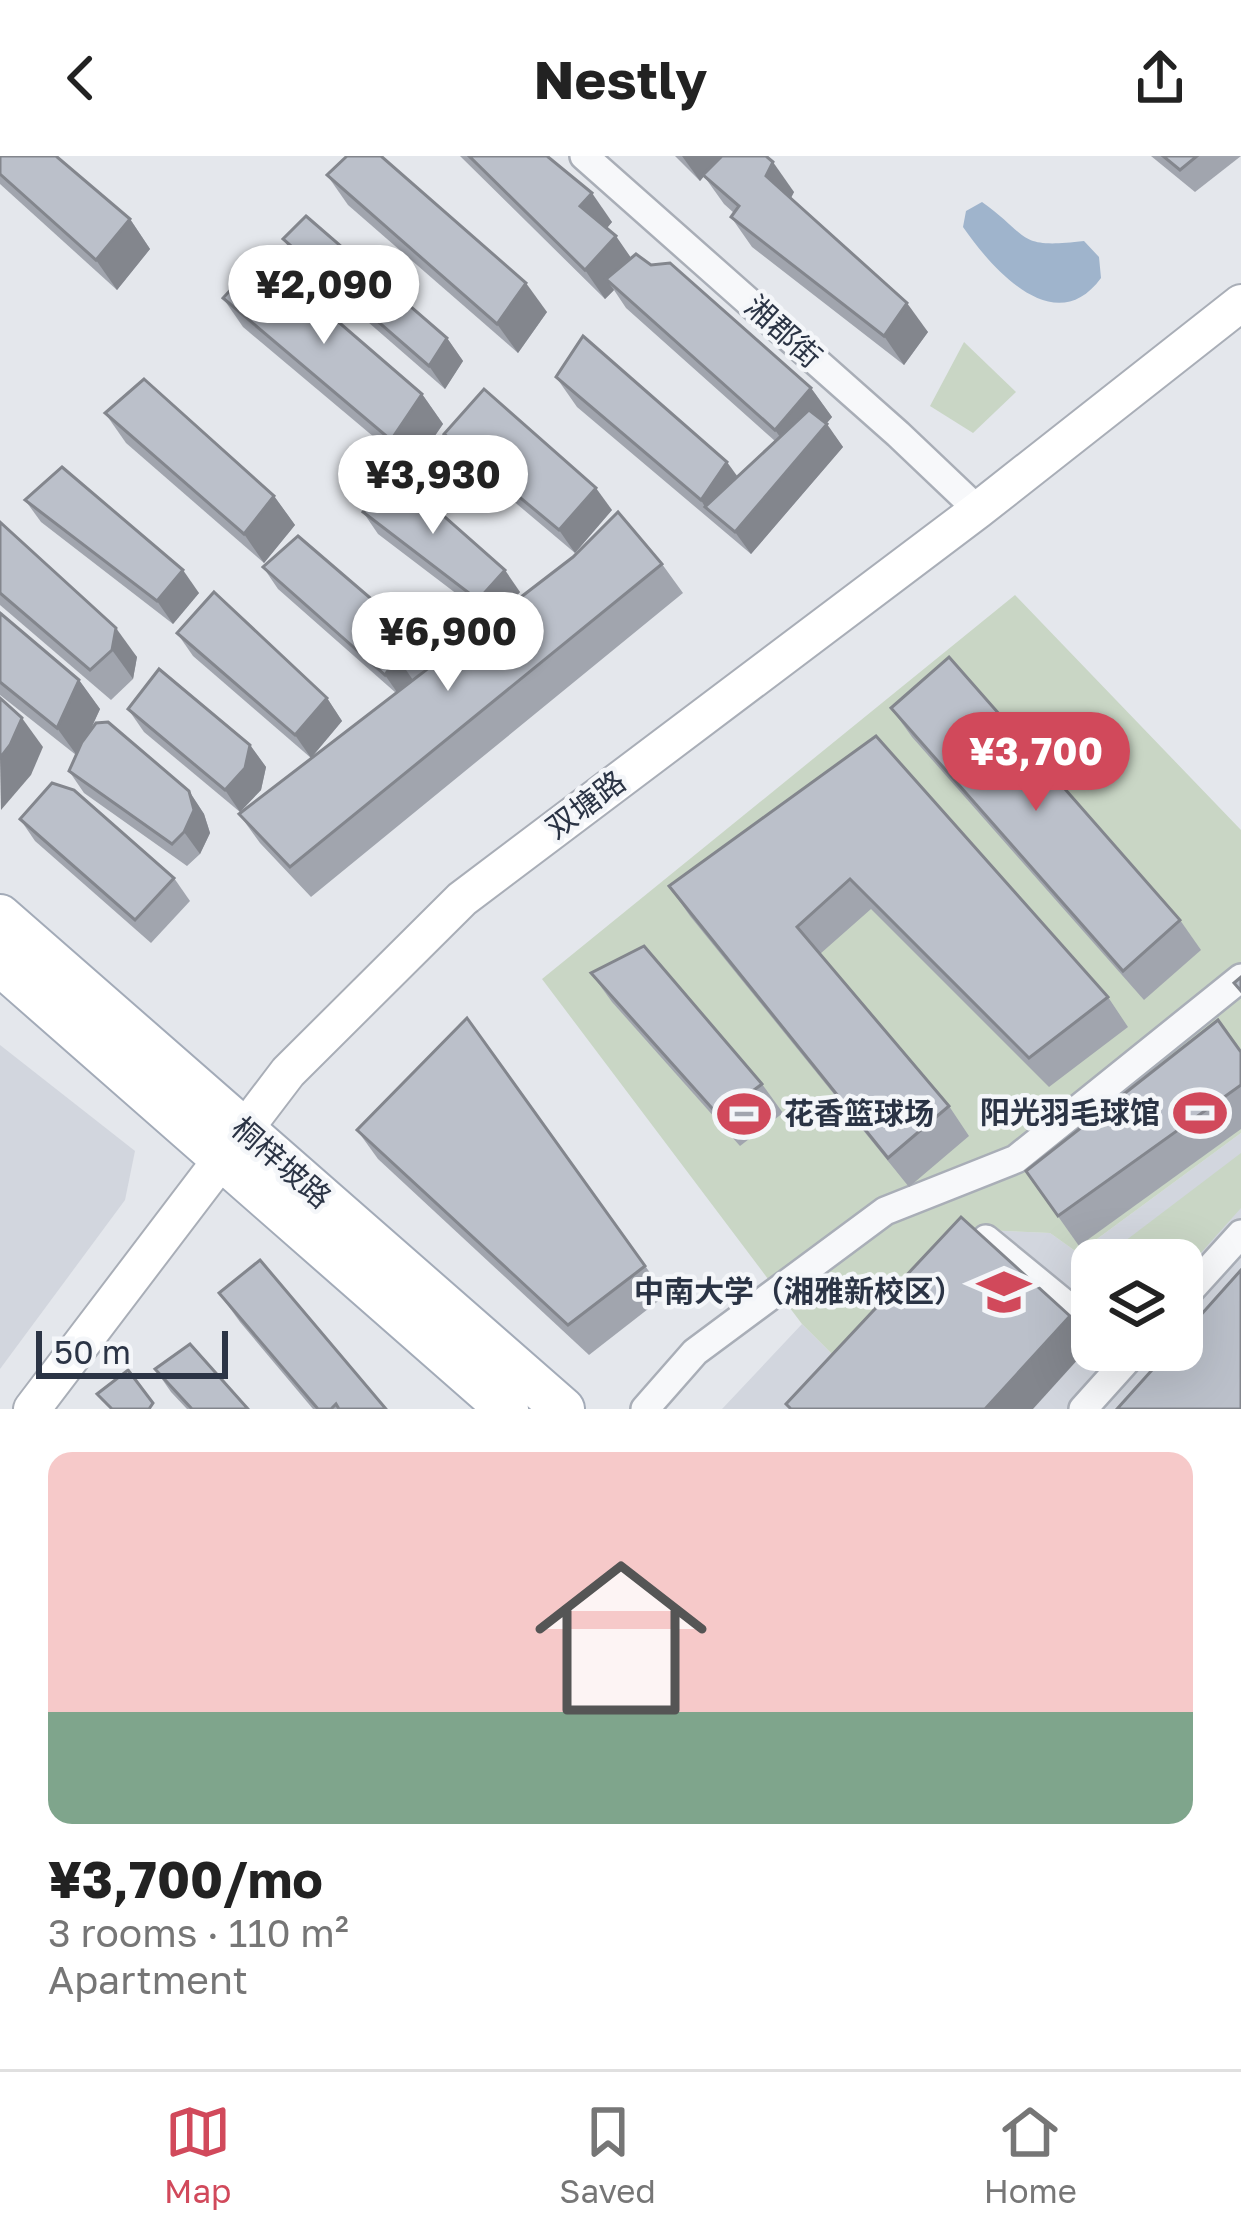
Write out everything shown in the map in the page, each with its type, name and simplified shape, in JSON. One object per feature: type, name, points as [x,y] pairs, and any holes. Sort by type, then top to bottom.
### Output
[{"type":"main road","name":"桐梓坡路","points":[[0,916],[507,1409]]},
{"type":"main road","name":"桐梓坡路","points":[[0,964],[563,1409]]},
{"type":"street","name":"湘郡街","points":[[584,156],[898,434],[978,511]]},
{"type":"street","name":"双塘路","points":[[32,1409],[287,1072],[462,899],[978,511],[1241,303]]},
{"type":"street","points":[[645,1409],[695,1352],[885,1210],[1016,1159],[1241,978]]},
{"type":"street","points":[[1203,1276],[1241,1234]]},
{"type":"street","points":[[937,1290],[986,1239],[1071,1309]]},
{"type":"street","points":[[1083,1409],[1114,1371]]},
{"type":"shaded area","points":[[0,1045],[135,1151],[125,1200],[0,1369]]},
{"type":"shaded area","name":"中南大学（湘雅新校区）","points":[[1241,1133],[1241,1409],[722,1409],[802,1324],[842,1364],[981,1230],[1050,1233],[1071,1248],[1071,1371],[1203,1371],[1203,1239],[1097,1239]]},
{"type":"green space","points":[[964,342],[1016,392],[973,433],[930,406]]},
{"type":"green space","points":[[1015,595],[1241,830],[1241,1133],[1097,1239],[1071,1239],[1071,1248],[1050,1233],[981,1230],[842,1364],[802,1324],[542,979]]},
{"type":"green space","points":[[1241,1153],[1241,1208],[1203,1251],[1203,1239],[1128,1239]]},
{"type":"water","points":[[982,202],[1026,238],[1046,243],[1084,241],[1099,257],[1101,278],[1083,296],[1064,303],[1026,292],[990,262],[963,227],[966,211]]},
{"type":"building","points":[[0,156],[56,156],[130,219],[96,260],[0,174]]},
{"type":"building","points":[[347,156],[381,156],[526,283],[497,324],[327,175]]},
{"type":"building","points":[[469,156],[547,156],[592,193],[580,206],[616,236],[585,270]]},
{"type":"building","points":[[722,156],[766,156],[773,162],[766,176],[907,303],[884,336],[731,217],[739,206],[703,175]]},
{"type":"building","points":[[1163,156],[1197,156],[1180,170]]},
{"type":"building","points":[[306,216],[447,338],[429,366],[283,239]]},
{"type":"building","points":[[636,254],[651,265],[670,263],[811,388],[775,430],[606,279]]},
{"type":"building","points":[[262,256],[422,394],[391,440],[223,298]]},
{"type":"building","points":[[583,336],[727,462],[701,500],[556,377]]},
{"type":"building","points":[[144,379],[274,496],[244,534],[105,413]]},
{"type":"building","points":[[484,389],[596,488],[559,530],[444,434]]},
{"type":"building","points":[[809,410],[827,424],[735,532],[705,507]]},
{"type":"building","points":[[62,467],[183,570],[157,601],[25,500]]},
{"type":"building","points":[[395,473],[505,570],[478,600],[363,512]]},
{"type":"building","points":[[618,512],[662,564],[290,867],[239,814],[573,557]]},
{"type":"building","points":[[0,522],[116,628],[112,650],[90,670],[0,593]]},
{"type":"building","points":[[298,536],[418,639],[385,675],[263,567]]},
{"type":"building","points":[[214,592],[327,698],[295,735],[177,633]]},
{"type":"building","points":[[0,613],[79,680],[57,728],[0,682]]},
{"type":"building","points":[[949,657],[1180,920],[1123,971],[891,708]]},
{"type":"building","points":[[159,669],[250,745],[245,768],[225,790],[128,709]]},
{"type":"building","points":[[0,698],[22,718],[0,758]]},
{"type":"building","points":[[108,722],[189,791],[194,810],[172,844],[69,771],[96,723]]},
{"type":"building","points":[[876,736],[1108,997],[1029,1058],[850,879],[797,927],[949,1106],[888,1158],[669,886]]},
{"type":"building","points":[[52,783],[74,790],[174,878],[135,920],[20,819]]},
{"type":"building","points":[[644,946],[762,1084],[719,1116],[591,973]]},
{"type":"building","points":[[467,1018],[645,1266],[568,1325],[357,1130]]},
{"type":"building","points":[[1218,1020],[1241,1052],[1241,1085],[1058,1216],[1026,1171]]},
{"type":"building","points":[[961,1217],[1070,1316],[985,1409],[791,1409],[786,1404]]},
{"type":"building","points":[[260,1260],[386,1409],[339,1409],[336,1404],[318,1409],[219,1293]]},
{"type":"building","points":[[1241,1270],[1241,1409],[1117,1409],[1151,1371],[1203,1371],[1203,1313]]},
{"type":"building","points":[[190,1344],[248,1409],[192,1409],[155,1369]]},
{"type":"building","points":[[128,1370],[153,1403],[149,1409],[112,1409],[97,1394]]},
{"type":"place","name":"阳光羽毛球馆","points":[[1200,1113]]},
{"type":"place","name":"花香篮球场","points":[[744,1114]]},
{"type":"place","name":"中南大学（湘雅新校区）","points":[[1004,1292]]}]
